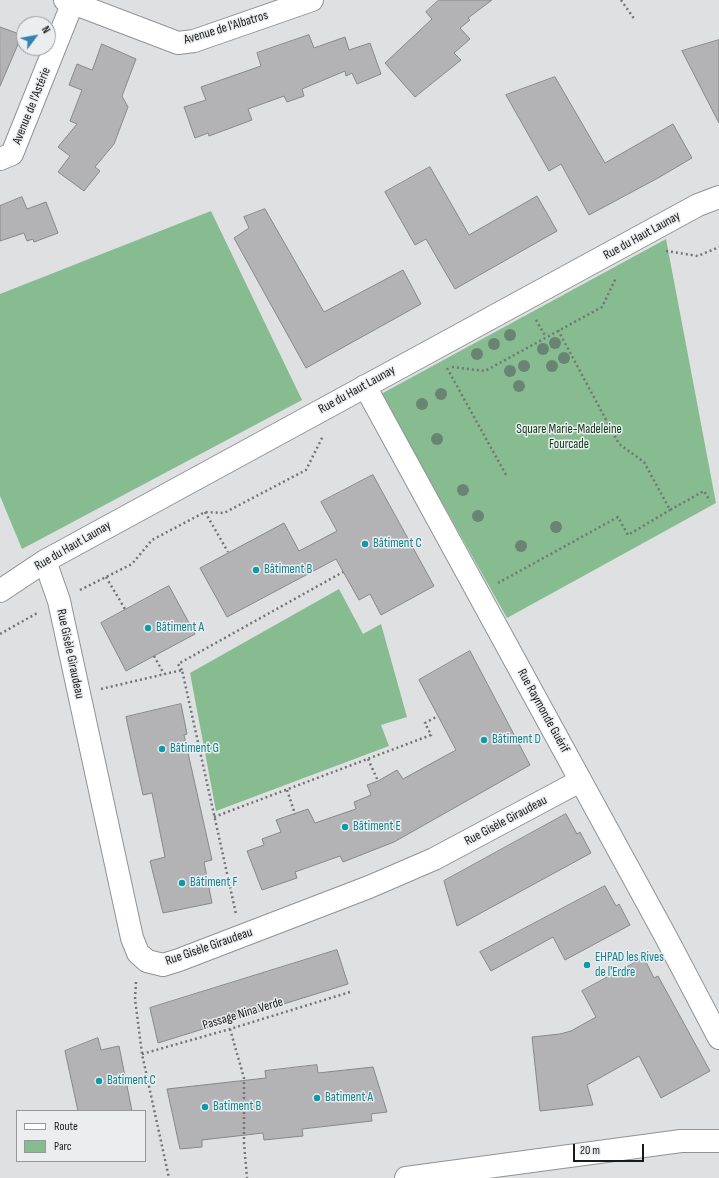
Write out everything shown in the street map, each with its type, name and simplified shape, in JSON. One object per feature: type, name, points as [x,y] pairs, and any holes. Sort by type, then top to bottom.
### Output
[{"type":"street","name":"Avenue de l'Albatros","points":[[69,1],[178,43],[194,41],[278,5],[312,0]]},
{"type":"street","name":"Avenue de l'Astérie","points":[[0,159],[12,154],[69,1]]},
{"type":"street","name":"Rue du Haut Launay","points":[[0,592],[45,561],[698,205],[719,197]]},
{"type":"street","name":"Rue Raymonde Guérif","points":[[365,386],[666,937],[719,1038]]},
{"type":"street","name":"Rue Gisèle Giraudeau","points":[[45,561],[59,601],[132,938],[138,952],[147,961],[163,965],[369,887],[434,859],[580,781]]},
{"type":"street","points":[[406,1178],[681,1141],[719,1141]]},
{"type":"path","points":[[621,0],[635,20]]},
{"type":"path","points":[[660,254],[667,251],[698,256],[719,247]]},
{"type":"path","points":[[506,475],[447,368],[450,366],[485,371],[558,330],[602,308],[615,279],[621,276]]},
{"type":"path","points":[[558,330],[619,444],[644,462],[670,510]]},
{"type":"path","points":[[0,634],[59,601],[132,564],[152,540],[205,512],[224,513],[306,470],[324,436]]},
{"type":"path","points":[[478,594],[618,518],[628,535],[704,491],[710,501]]},
{"type":"path","points":[[205,512],[228,552]]},
{"type":"path","points":[[240,937],[182,670],[178,664],[343,572]]},
{"type":"path","points":[[106,577],[125,609]]},
{"type":"path","points":[[154,656],[164,674]]},
{"type":"path","points":[[79,693],[182,670]]},
{"type":"path","points":[[214,817],[431,735],[425,723],[438,716]]},
{"type":"path","points":[[368,759],[378,781]]},
{"type":"path","points":[[287,790],[296,814]]},
{"type":"path","points":[[147,961],[137,979],[134,999],[142,1054],[169,1178]]},
{"type":"path","name":"Passage Nina Verde","points":[[142,1054],[350,992]]},
{"type":"path","points":[[230,1029],[244,1078],[244,1143],[247,1178]]},
{"type":"green space","points":[[211,211],[302,400],[22,549],[0,496],[0,294]]},
{"type":"green space","name":"Square Marie-Madeleine Fourcade","points":[[666,239],[716,503],[507,618],[381,394]]},
{"type":"green space","points":[[339,589],[363,634],[381,624],[407,717],[381,725],[389,746],[216,811],[190,673]]},
{"type":"building","points":[[439,0],[492,0],[468,18],[470,20],[460,28],[470,39],[454,53],[461,60],[415,97],[385,63],[432,19],[426,12]]},
{"type":"building","points":[[0,27],[16,33],[16,49],[0,86]]},
{"type":"building","points":[[309,35],[314,48],[345,37],[349,50],[370,43],[381,74],[357,84],[352,73],[346,76],[345,71],[302,89],[304,96],[287,102],[284,96],[248,109],[252,120],[209,136],[208,133],[195,138],[184,107],[206,100],[201,87],[261,66],[257,53]]},
{"type":"building","points":[[719,40],[719,123],[682,51]]},
{"type":"building","points":[[102,44],[136,59],[122,96],[128,107],[114,144],[95,167],[100,171],[84,191],[58,172],[70,156],[58,147],[77,124],[70,121],[82,90],[69,85],[77,64],[92,70]]},
{"type":"building","points":[[555,77],[605,163],[673,124],[692,158],[589,215],[561,164],[549,171],[506,95]]},
{"type":"building","points":[[430,167],[469,235],[537,196],[557,231],[455,289],[426,239],[415,245],[385,192]]},
{"type":"building","points":[[22,197],[27,209],[46,202],[58,233],[34,242],[33,239],[27,241],[24,233],[0,241],[0,206]]},
{"type":"building","points":[[265,209],[324,312],[403,270],[421,304],[306,368],[234,238],[249,228],[244,217]]},
{"type":"building","points":[[373,475],[434,586],[381,615],[370,594],[359,600],[336,559],[227,617],[200,568],[284,523],[299,551],[337,531],[321,502]]},
{"type":"building","name":"Bâtiment A","points":[[169,586],[195,634],[126,671],[101,623]]},
{"type":"building","points":[[470,651],[530,765],[394,842],[343,862],[340,856],[295,872],[297,878],[262,890],[247,851],[264,845],[262,839],[281,832],[276,820],[308,809],[315,823],[356,809],[354,802],[371,795],[367,785],[378,781],[397,770],[403,779],[456,750],[419,680]]},
{"type":"building","points":[[181,704],[187,734],[184,735],[212,860],[204,862],[212,903],[163,913],[150,861],[165,857],[152,793],[143,795],[126,717]]},
{"type":"building","points":[[566,814],[577,834],[580,832],[591,853],[457,926],[444,881]]},
{"type":"building","points":[[605,886],[616,906],[619,904],[630,925],[565,960],[553,937],[491,971],[480,952]]},
{"type":"building","points":[[337,950],[348,984],[158,1043],[150,1008]]},
{"type":"building","points":[[644,958],[654,978],[658,976],[710,1071],[661,1098],[639,1056],[587,1085],[593,1105],[540,1111],[532,1037],[560,1034],[571,1031],[596,1017],[582,991]]},
{"type":"building","name":"Batiment C","points":[[98,1038],[101,1050],[119,1046],[132,1110],[78,1110],[65,1051]]},
{"type":"building","name":"Batiment A","points":[[317,1065],[318,1073],[373,1067],[387,1112],[371,1114],[372,1121],[302,1129],[303,1136],[264,1140],[263,1133],[202,1140],[202,1147],[180,1149],[167,1089],[266,1078],[265,1071]]},
{"type":"place","name":"Bâtiment C","points":[[365,544]]},
{"type":"place","name":"Bâtiment B","points":[[256,570]]},
{"type":"place","name":"Bâtiment A","points":[[148,628]]},
{"type":"place","name":"Bâtiment D","points":[[484,740]]},
{"type":"place","name":"Bâtiment G","points":[[162,749]]},
{"type":"place","name":"Bâtiment E","points":[[345,827]]},
{"type":"place","name":"Bâtiment F","points":[[182,883]]},
{"type":"place","name":"EHPAD les Rives de l'Erdre","points":[[587,965]]},
{"type":"place","name":"Batiment C","points":[[99,1081]]},
{"type":"place","name":"Batiment A","points":[[317,1098]]},
{"type":"place","name":"Batiment B","points":[[205,1107]]}]
